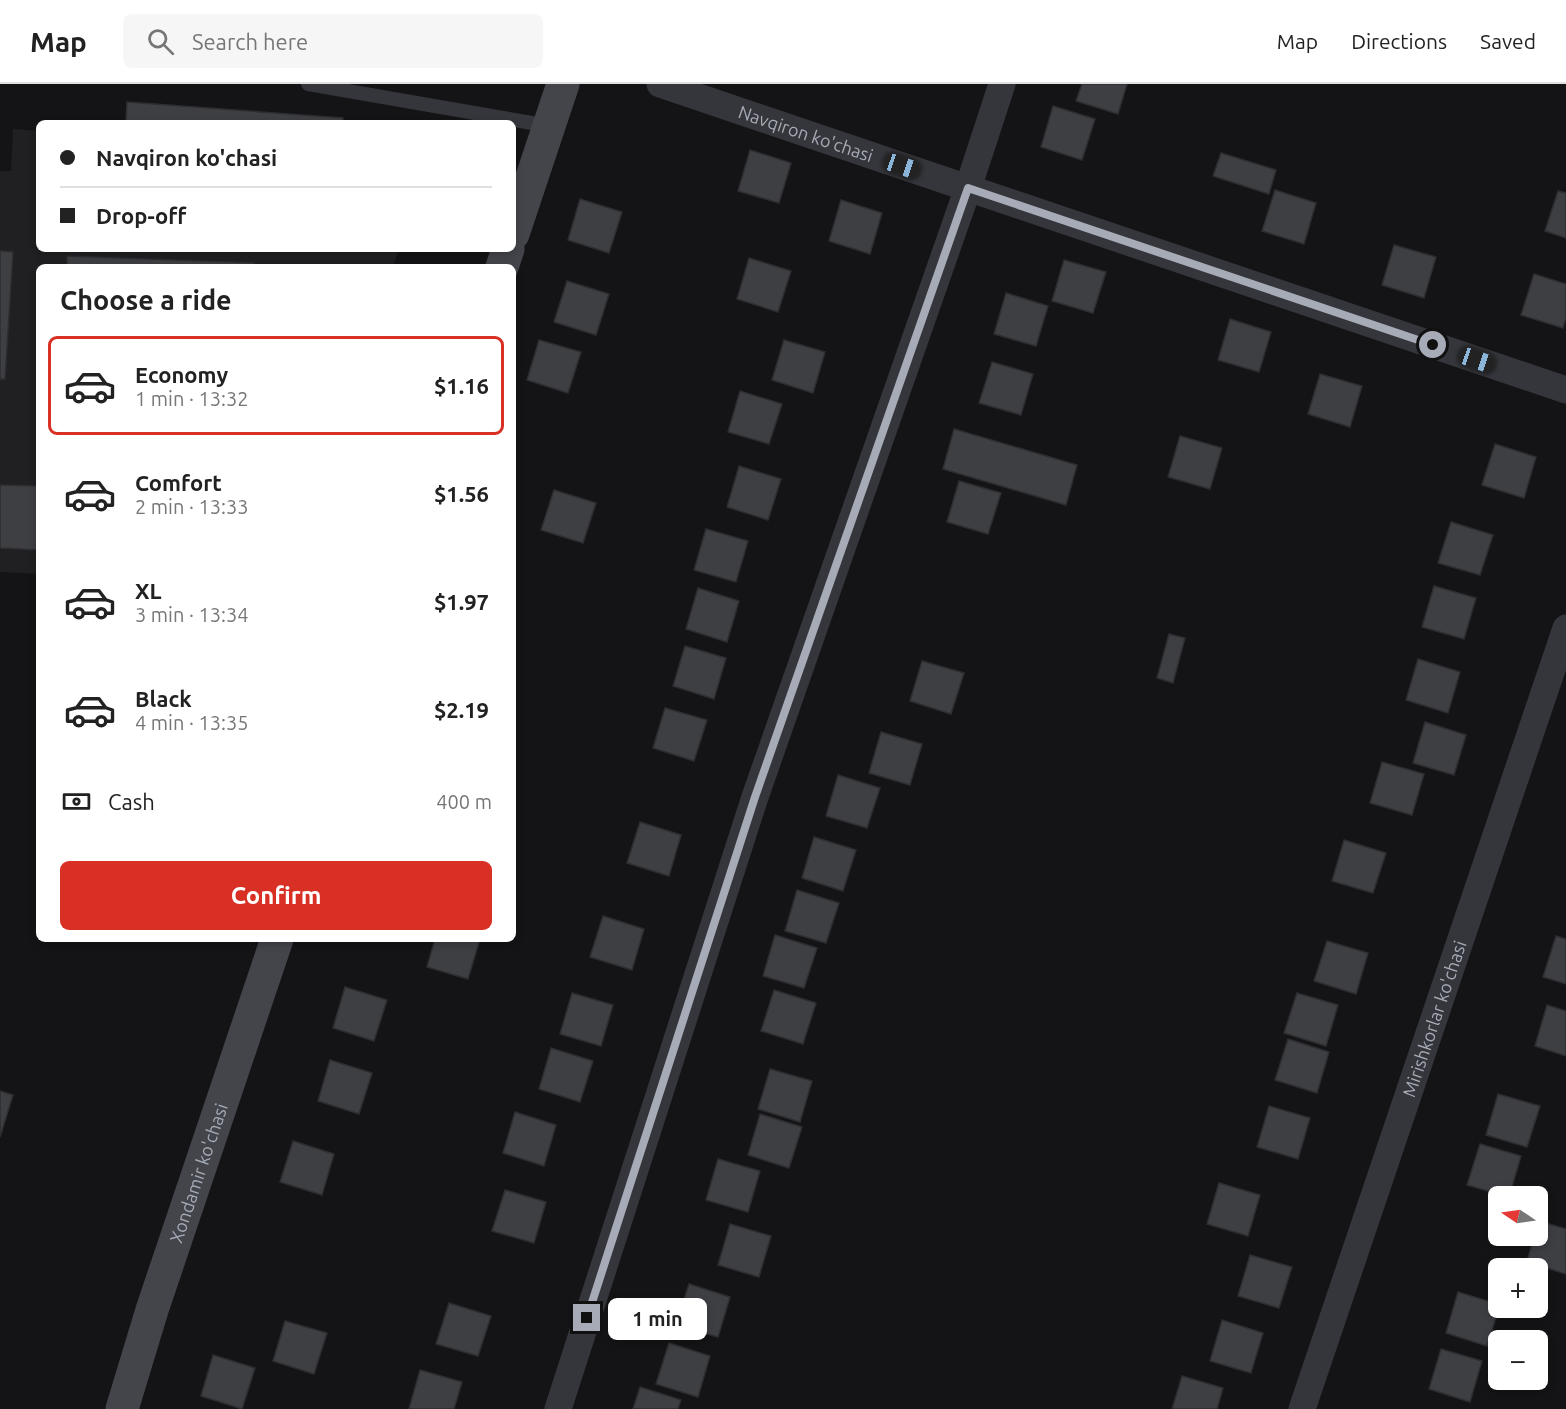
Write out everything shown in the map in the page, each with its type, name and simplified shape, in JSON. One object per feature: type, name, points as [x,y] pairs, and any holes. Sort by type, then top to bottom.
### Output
[{"type":"main road","points":[[516,225],[563,84]]},
{"type":"main road","name":"Xondamir ko'chasi","points":[[122,1409],[276,942]]},
{"type":"street","name":"Navqiron ko'chasi","points":[[660,84],[1566,390]]},
{"type":"street","points":[[558,1409],[755,797],[968,188],[1002,84]]},
{"type":"street","name":"Mirishkorlar ko'chasi","points":[[1302,1409],[1566,628]]},
{"type":"lane","points":[[308,84],[515,120]]},
{"type":"lane","points":[[516,120],[549,126]]},
{"type":"shaded area","points":[[13,129],[36,131],[36,252],[398,252],[394,264],[36,264],[36,574],[0,572],[0,171],[11,171]]},
{"type":"building","points":[[1082,84],[1127,84],[1118,114],[1076,101]]},
{"type":"building","points":[[127,102],[343,118],[343,120],[126,120]]},
{"type":"building","points":[[1053,106],[1095,119],[1082,160],[1041,147]]},
{"type":"building","points":[[750,150],[791,163],[779,203],[738,191]]},
{"type":"building","points":[[1221,153],[1276,170],[1269,194],[1213,176]]},
{"type":"building","points":[[1275,190],[1316,203],[1304,244],[1262,231]]},
{"type":"building","points":[[1558,191],[1566,193],[1566,238],[1545,231]]},
{"type":"building","points":[[580,199],[622,212],[609,253],[568,240]]},
{"type":"building","points":[[841,200],[882,213],[870,254],[829,241]]},
{"type":"building","points":[[1394,245],[1436,257],[1424,298],[1382,285]]},
{"type":"building","points":[[0,251],[13,252],[5,379],[0,379]]},
{"type":"building","points":[[67,256],[254,263],[254,264],[67,264]]},
{"type":"building","points":[[749,258],[791,271],[778,312],[737,299]]},
{"type":"building","points":[[1064,260],[1106,272],[1093,313],[1052,301]]},
{"type":"building","points":[[1534,274],[1566,284],[1566,318],[1563,328],[1521,315]]},
{"type":"building","points":[[567,281],[609,294],[596,335],[554,322]]},
{"type":"building","points":[[1006,293],[1048,306],[1036,346],[994,334]]},
{"type":"building","points":[[1230,319],[1271,332],[1259,372],[1218,360]]},
{"type":"building","points":[[539,340],[581,352],[568,393],[527,380]]},
{"type":"building","points":[[784,340],[825,352],[813,393],[772,380]]},
{"type":"building","points":[[992,362],[1033,374],[1021,415],[979,403]]},
{"type":"building","points":[[1320,374],[1362,386],[1350,427],[1308,414]]},
{"type":"building","points":[[740,391],[782,404],[769,444],[728,432]]},
{"type":"building","points":[[954,429],[1077,465],[1066,505],[943,469]]},
{"type":"building","points":[[1180,436],[1222,448],[1210,489],[1168,477]]},
{"type":"building","points":[[1495,444],[1536,457],[1524,498],[1482,485]]},
{"type":"building","points":[[739,466],[781,479],[768,520],[727,507]]},
{"type":"building","points":[[959,481],[1001,493],[988,534],[947,522]]},
{"type":"building","points":[[0,485],[36,486],[36,550],[0,548]]},
{"type":"building","points":[[554,490],[596,503],[583,543],[541,530]]},
{"type":"building","points":[[1451,522],[1493,535],[1480,575],[1438,563]]},
{"type":"building","points":[[706,529],[748,541],[736,582],[694,570]]},
{"type":"building","points":[[1434,586],[1476,598],[1464,639],[1422,627]]},
{"type":"building","points":[[698,588],[739,601],[727,642],[686,629]]},
{"type":"building","points":[[1169,634],[1185,638],[1173,683],[1157,678]]},
{"type":"building","points":[[685,646],[726,658],[714,699],[673,686]]},
{"type":"building","points":[[1418,659],[1460,672],[1448,713],[1406,700]]},
{"type":"building","points":[[922,661],[964,673],[951,714],[910,701]]},
{"type":"building","points":[[665,708],[707,720],[694,761],[653,748]]},
{"type":"building","points":[[1425,722],[1466,735],[1454,775],[1413,763]]},
{"type":"building","points":[[881,732],[922,744],[910,785],[869,773]]},
{"type":"building","points":[[1382,762],[1424,774],[1412,815],[1370,803]]},
{"type":"building","points":[[838,775],[880,788],[867,828],[826,816]]},
{"type":"building","points":[[640,822],[681,835],[669,876],[627,863]]},
{"type":"building","points":[[814,837],[856,850],[843,891],[802,878]]},
{"type":"building","points":[[1344,840],[1386,853],[1373,893],[1332,881]]},
{"type":"building","points":[[797,890],[839,903],[826,943],[785,931]]},
{"type":"building","points":[[603,916],[644,929],[632,970],[590,957]]},
{"type":"building","points":[[775,935],[817,948],[804,988],[763,976]]},
{"type":"building","points":[[1556,936],[1566,939],[1566,984],[1543,977]]},
{"type":"building","points":[[1327,941],[1368,953],[1356,994],[1314,981]]},
{"type":"building","points":[[434,942],[479,942],[468,979],[427,967]]},
{"type":"building","points":[[345,987],[387,1000],[374,1041],[333,1028]]},
{"type":"building","points":[[774,990],[816,1003],[803,1044],[761,1031]]},
{"type":"building","points":[[572,993],[613,1005],[601,1046],[560,1034]]},
{"type":"building","points":[[1297,993],[1338,1005],[1326,1046],[1284,1033]]},
{"type":"building","points":[[1547,1005],[1566,1011],[1566,1056],[1535,1046]]},
{"type":"building","points":[[1288,1039],[1329,1052],[1317,1093],[1275,1080]]},
{"type":"building","points":[[551,1048],[593,1061],[580,1102],[539,1089]]},
{"type":"building","points":[[330,1060],[372,1073],[359,1114],[318,1101]]},
{"type":"building","points":[[770,1069],[812,1081],[800,1122],[758,1109]]},
{"type":"building","points":[[0,1091],[13,1095],[0,1137]]},
{"type":"building","points":[[1498,1094],[1540,1106],[1527,1147],[1486,1135]]},
{"type":"building","points":[[1269,1106],[1310,1118],[1298,1159],[1257,1147]]},
{"type":"building","points":[[515,1112],[556,1125],[544,1166],[503,1153]]},
{"type":"building","points":[[760,1114],[802,1127],[789,1168],[748,1155]]},
{"type":"building","points":[[293,1141],[334,1154],[322,1195],[280,1182]]},
{"type":"building","points":[[1480,1144],[1521,1156],[1512,1186],[1488,1186],[1488,1191],[1467,1185]]},
{"type":"building","points":[[718,1159],[760,1171],[748,1212],[706,1200]]},
{"type":"building","points":[[1219,1183],[1260,1195],[1248,1236],[1207,1224]]},
{"type":"building","points":[[505,1190],[546,1202],[534,1243],[492,1231]]},
{"type":"building","points":[[730,1224],[771,1236],[759,1277],[718,1265]]},
{"type":"building","points":[[1548,1224],[1566,1229],[1566,1274],[1548,1268],[1548,1258],[1528,1258],[1531,1246],[1548,1246]]},
{"type":"building","points":[[1250,1255],[1292,1267],[1279,1308],[1238,1296]]},
{"type":"building","points":[[689,1284],[730,1297],[718,1337],[676,1325]]},
{"type":"building","points":[[1458,1292],[1488,1301],[1488,1318],[1496,1318],[1492,1330],[1488,1330],[1487,1346],[1446,1333]]},
{"type":"building","points":[[449,1303],[491,1316],[478,1356],[436,1344]]},
{"type":"building","points":[[1222,1320],[1263,1333],[1251,1373],[1210,1361]]},
{"type":"building","points":[[285,1321],[327,1333],[314,1374],[273,1361]]},
{"type":"building","points":[[669,1343],[710,1356],[698,1397],[656,1384]]},
{"type":"building","points":[[1441,1349],[1482,1361],[1470,1402],[1429,1389]]},
{"type":"building","points":[[213,1355],[255,1368],[242,1409],[201,1396]]},
{"type":"building","points":[[420,1370],[462,1382],[454,1409],[409,1409]]},
{"type":"building","points":[[1182,1376],[1223,1388],[1217,1409],[1172,1409]]},
{"type":"building","points":[[640,1387],[681,1400],[678,1409],[633,1409]]},
{"type":"route","points":[[587,1318],[755,797],[968,188],[1433,345]]}]
